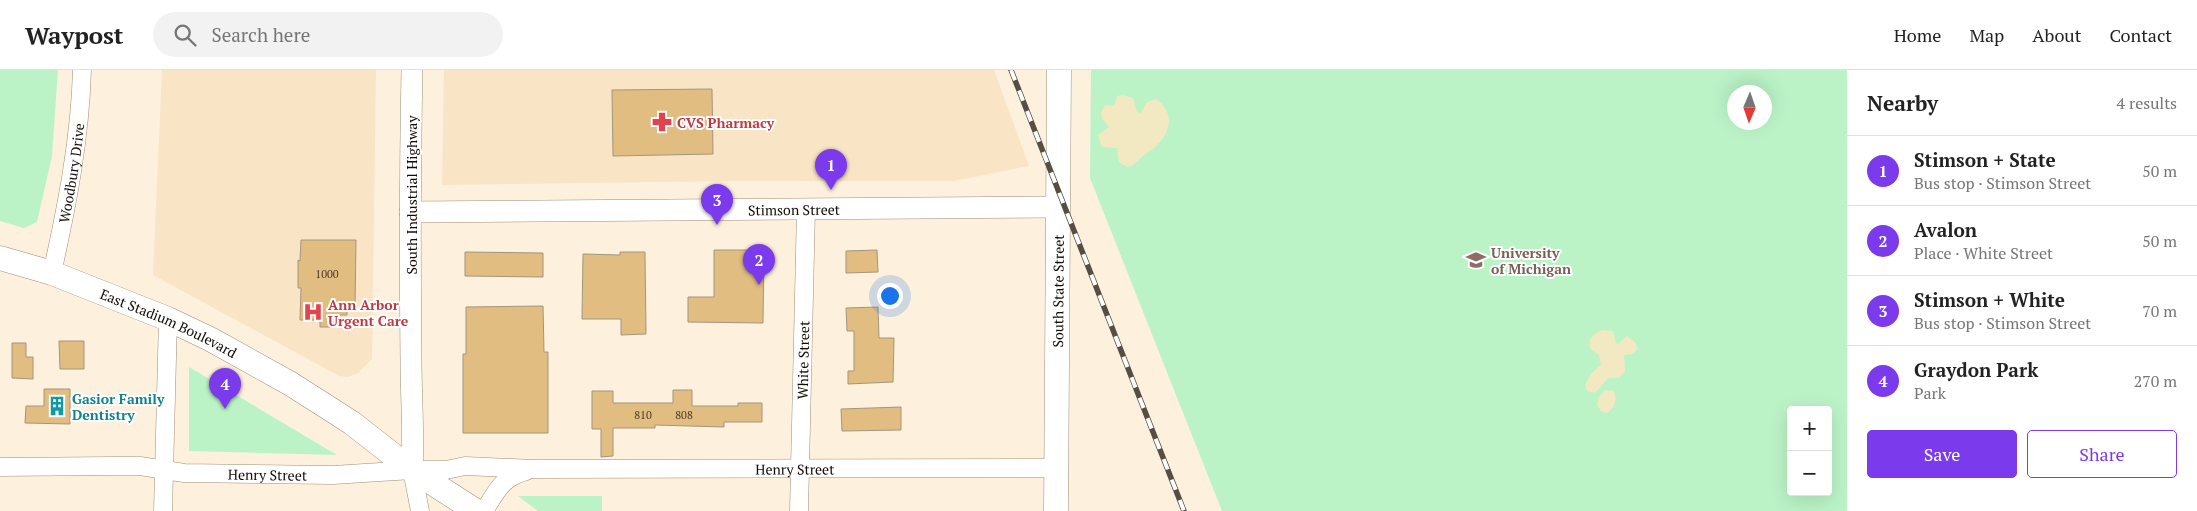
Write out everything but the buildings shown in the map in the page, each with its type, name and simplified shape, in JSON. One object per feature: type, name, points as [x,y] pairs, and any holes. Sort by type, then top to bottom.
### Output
[{"type":"main road","name":"South State Street","points":[[1056,511],[1059,70]]},
{"type":"main road","name":"East Stadium Boulevard","points":[[0,258],[52,273],[168,319],[210,339],[291,384],[358,427],[412,470],[476,511]]},
{"type":"street","name":"Woodbury Drive","points":[[52,273],[66,210],[78,141],[82,70]]},
{"type":"street","name":"South Industrial Highway","points":[[412,70],[410,212],[411,382],[414,429],[412,470]]},
{"type":"street","name":"Stimson Street","points":[[410,212],[1058,207]]},
{"type":"street","name":"White Street","points":[[799,511],[806,209]]},
{"type":"street","points":[[162,511],[168,319]]},
{"type":"street","name":"Henry Street","points":[[0,467],[131,466],[184,474],[333,475],[412,470],[446,470],[465,466],[534,469],[800,470],[1057,468]]},
{"type":"street","name":"Henry Street","points":[[484,511],[503,481],[509,476],[534,469]]},
{"type":"street","points":[[412,470],[420,511]]},
{"type":"shaded area","points":[[162,70],[376,70],[372,359],[358,373],[348,377],[339,376],[153,275]]},
{"type":"shaded area","points":[[444,70],[994,70],[1029,166],[954,181],[731,181],[442,185]]},
{"type":"green space","points":[[0,70],[58,70],[52,156],[37,222],[24,228],[0,221]]},
{"type":"green space","name":"University of Michigan","points":[[1091,70],[1847,70],[1847,511],[1222,511],[1090,178]]},
{"type":"green space","points":[[189,367],[337,455],[189,451]]},
{"type":"green space","points":[[518,496],[602,496],[602,511],[538,511]]},
{"type":"sand","points":[[1123,95],[1133,98],[1137,111],[1140,114],[1147,102],[1156,99],[1166,110],[1169,122],[1165,135],[1156,146],[1134,164],[1127,167],[1119,162],[1117,148],[1102,147],[1098,135],[1109,127],[1102,119],[1101,113],[1105,105],[1112,106],[1115,104],[1117,96]]},
{"type":"sand","points":[[1603,330],[1613,331],[1616,343],[1618,344],[1627,336],[1635,342],[1638,349],[1632,354],[1624,355],[1625,371],[1619,378],[1608,378],[1595,393],[1587,391],[1585,385],[1591,374],[1601,364],[1599,355],[1590,348],[1589,344],[1595,334]]},
{"type":"sand","points":[[1605,390],[1614,391],[1615,398],[1614,406],[1607,413],[1601,411],[1597,405],[1599,397]]},
{"type":"railway","points":[[1011,70],[1184,511]]},
{"type":"place","name":"CVS Pharmacy","points":[[662,122]]},
{"type":"place","name":"Stimson + State","points":[[831,190]]},
{"type":"place","name":"Stimson + White","points":[[717,225]]},
{"type":"place","name":"University of Michigan","points":[[1476,260]]},
{"type":"place","name":"Avalon","points":[[759,285]]},
{"type":"place","name":"Ann Arbor Urgent Care","points":[[313,312]]},
{"type":"place","name":"Gasior Family Dentistry","points":[[57,406]]},
{"type":"place","name":"Graydon Park","points":[[225,409]]}]
